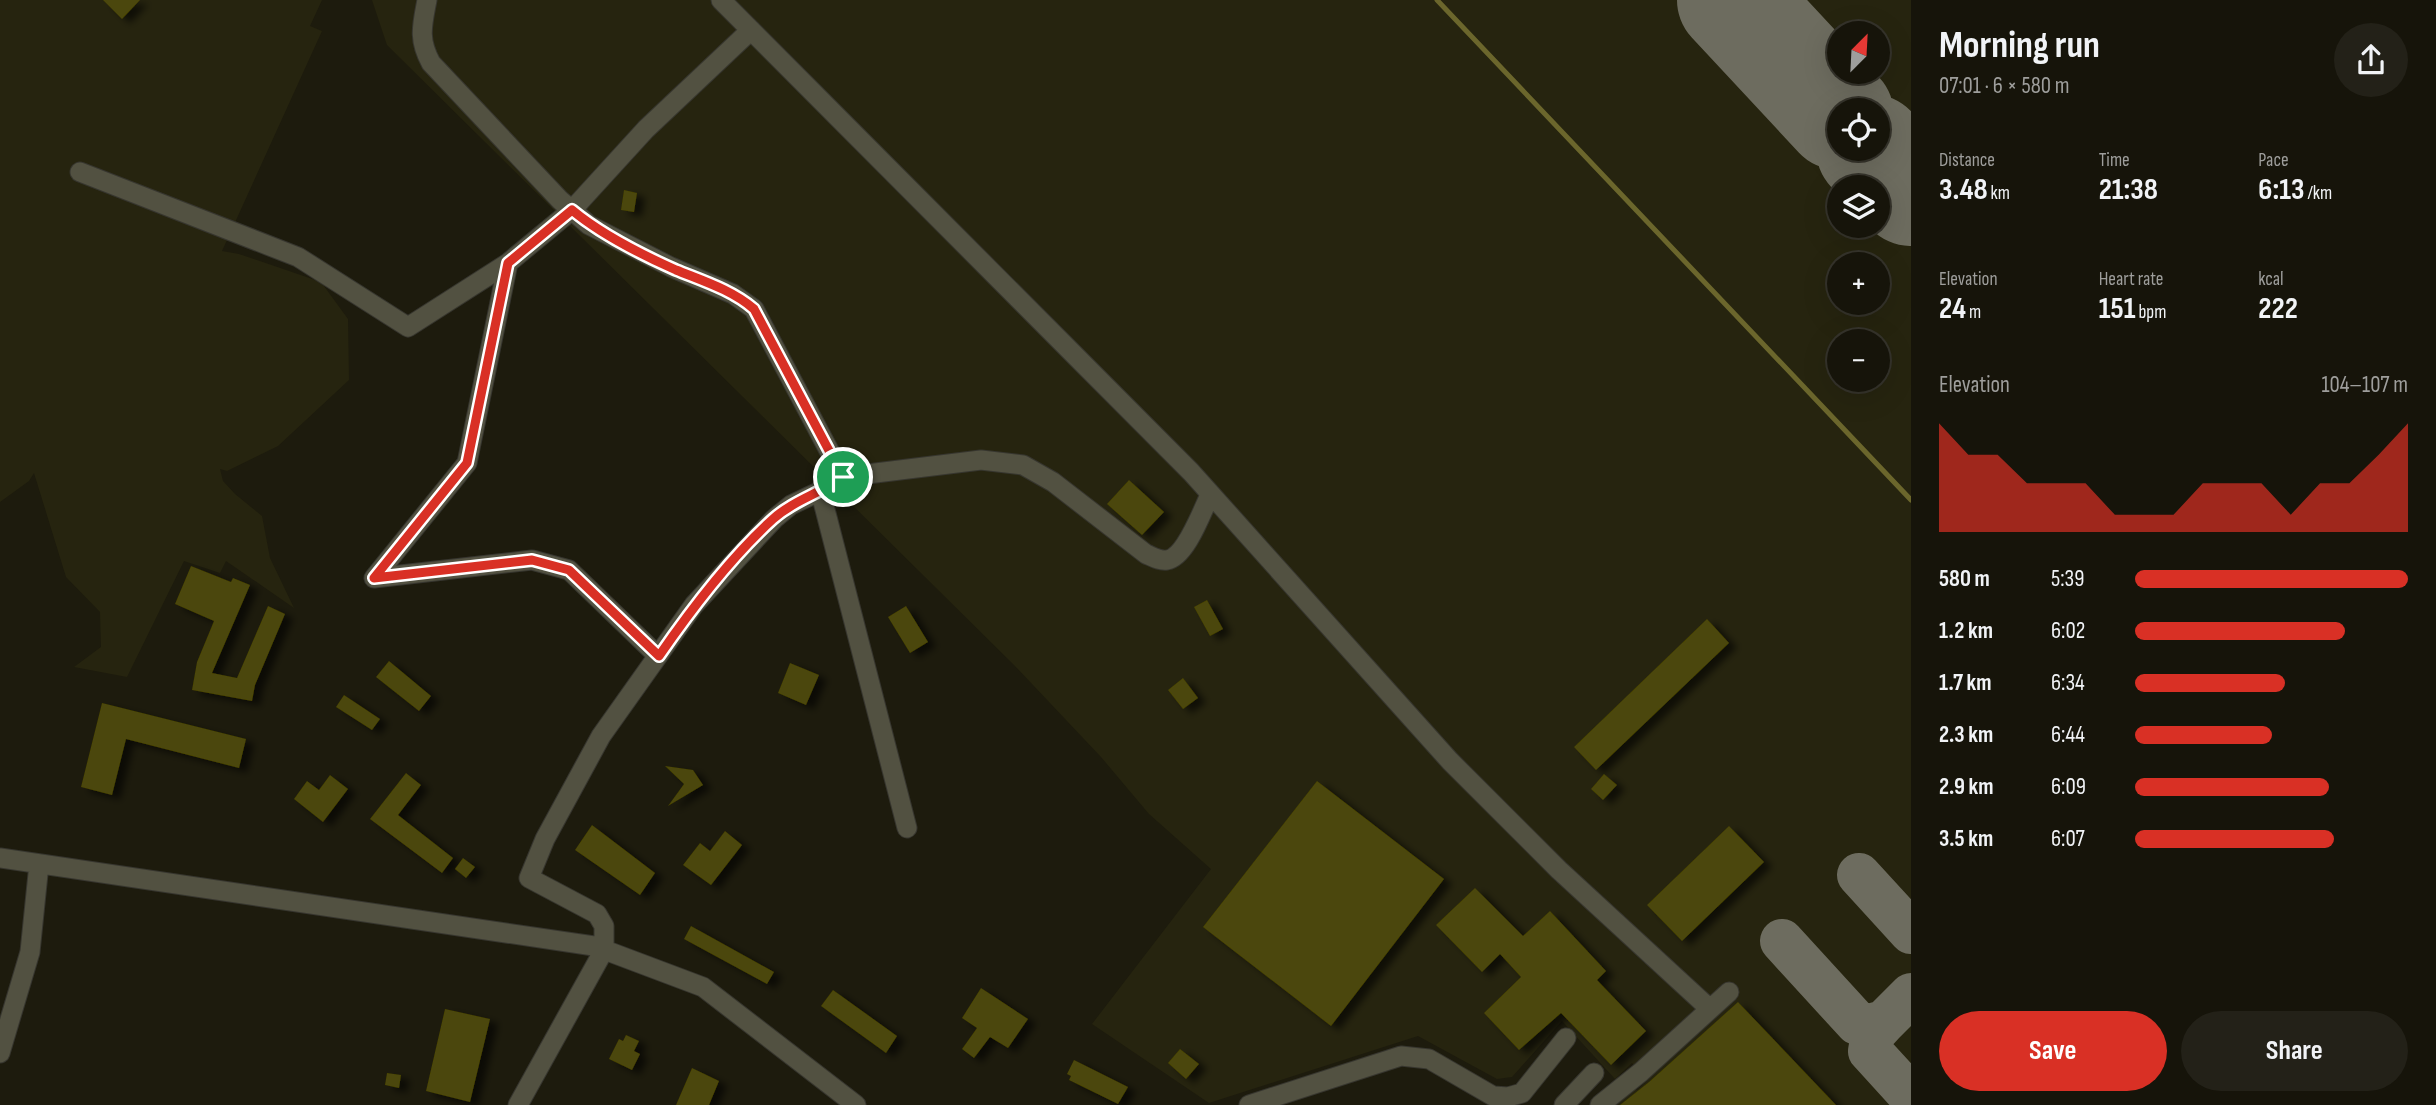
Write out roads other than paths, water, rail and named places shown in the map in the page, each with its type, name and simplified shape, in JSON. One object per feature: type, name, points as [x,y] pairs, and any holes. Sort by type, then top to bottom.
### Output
[{"type":"street","points":[[427,0],[421,28],[422,41],[431,63],[560,200],[589,225],[671,267],[733,294],[754,309],[843,477]]},
{"type":"street","points":[[721,0],[1181,462],[1450,761],[1559,870],[1710,1009]]},
{"type":"street","points":[[80,172],[298,257],[408,327],[508,263],[572,210],[646,129],[751,30]]},
{"type":"street","points":[[508,263],[467,463],[374,578],[532,560],[569,570],[659,656]]},
{"type":"street","points":[[518,1105],[604,950],[604,926],[597,914],[529,878],[545,839],[601,736],[694,605],[774,519],[791,505],[843,477],[981,460],[1023,465],[1053,482],[1146,554],[1166,560],[1180,553],[1185,546],[1210,495]]},
{"type":"street","points":[[820,490],[907,828]]},
{"type":"street","points":[[0,858],[580,944],[604,950],[703,987],[856,1105]]},
{"type":"street","points":[[0,1053],[30,953],[39,864]]},
{"type":"street","points":[[1600,1105],[1729,992]]},
{"type":"street","points":[[1249,1105],[1401,1056],[1429,1059],[1493,1096],[1508,1097],[1522,1093],[1566,1038]]},
{"type":"street","points":[[1564,1105],[1594,1073]]},
{"type":"waterway","points":[[1437,0],[1911,500]]}]
